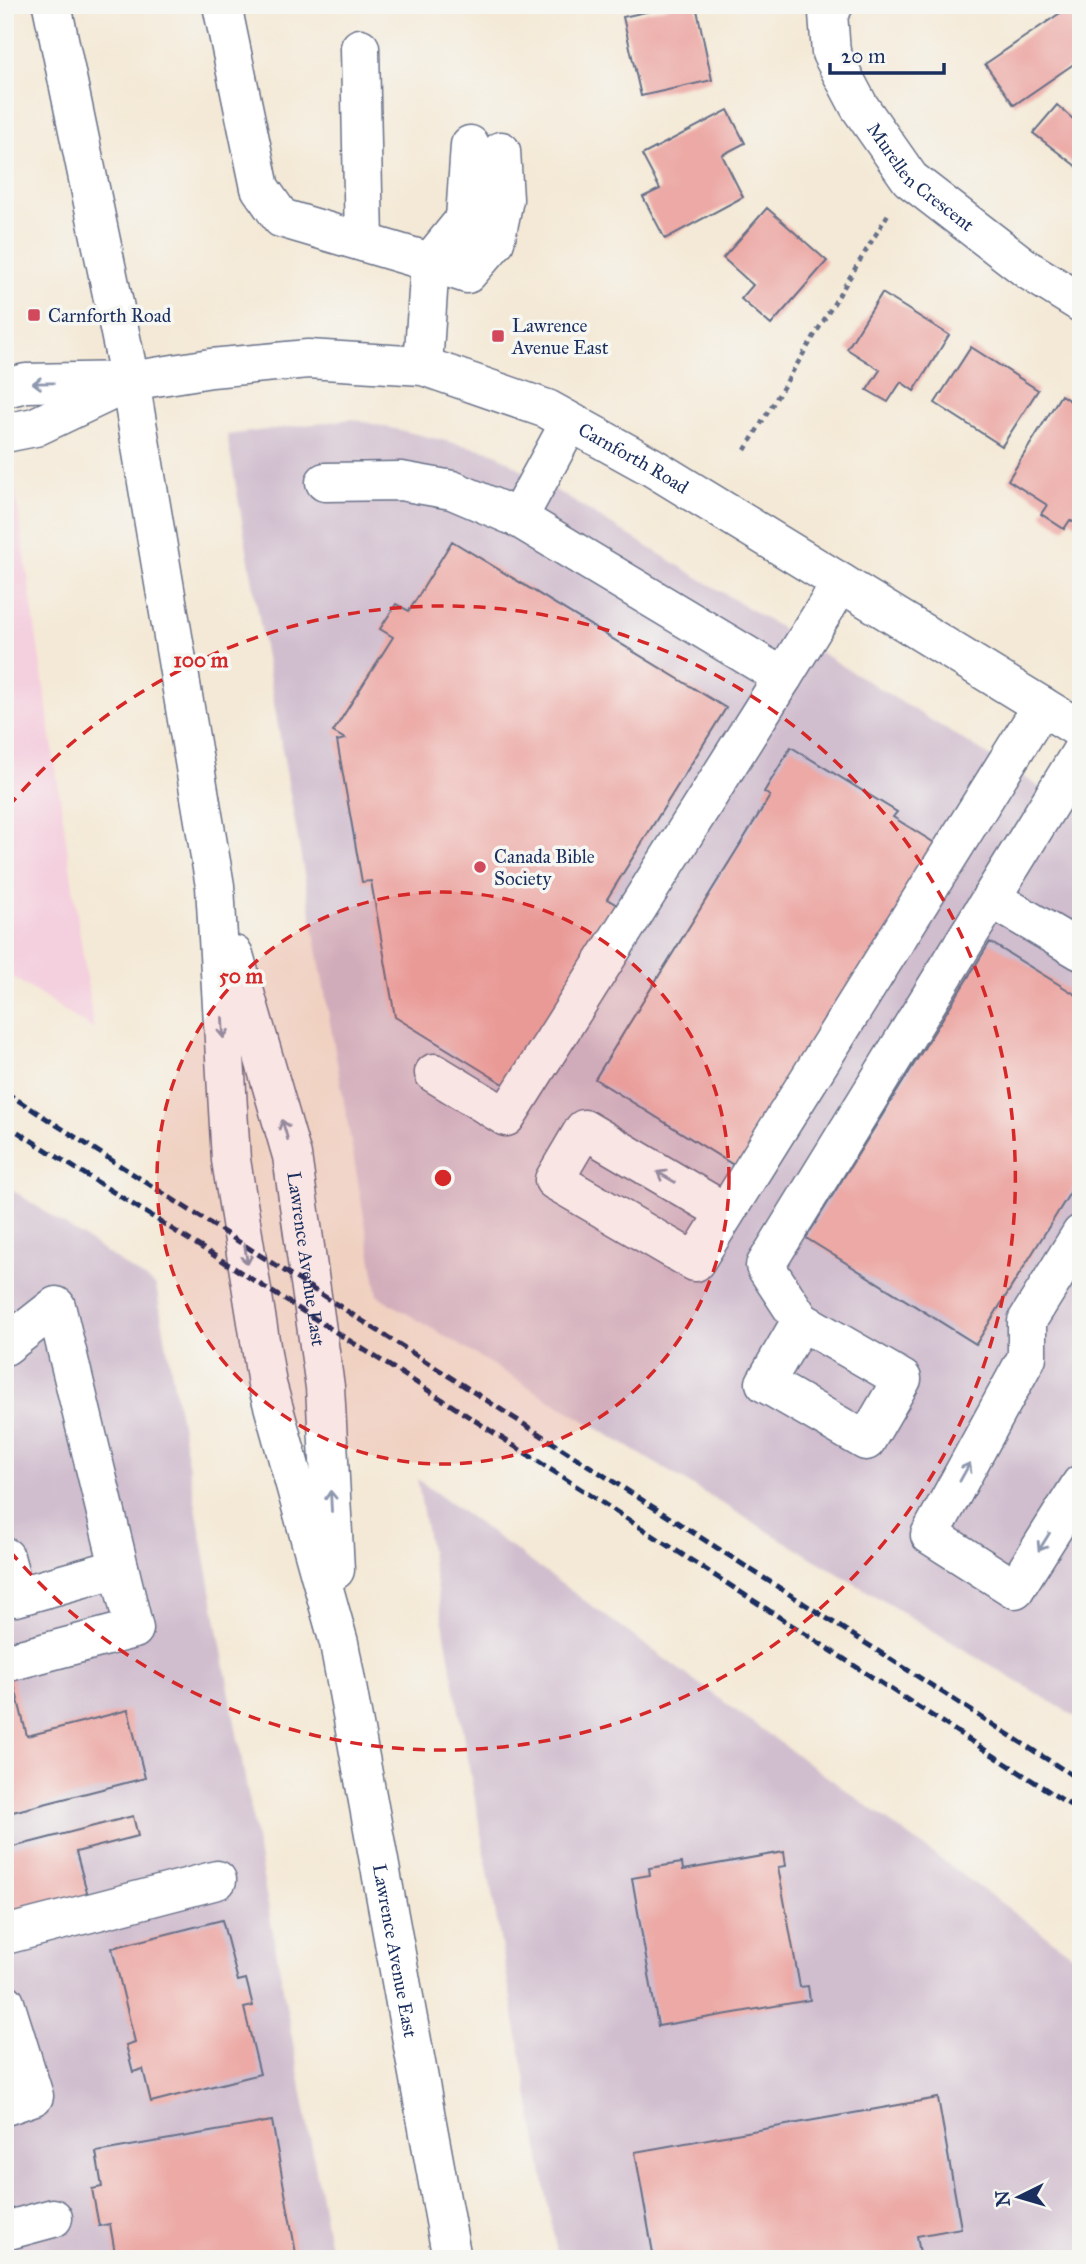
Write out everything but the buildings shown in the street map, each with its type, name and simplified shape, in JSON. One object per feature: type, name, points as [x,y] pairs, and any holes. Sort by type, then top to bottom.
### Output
[{"type":"main road","name":"Lawrence Avenue East","points":[[52,5],[130,381],[215,886],[231,1160],[267,1384],[339,1643],[452,2259]]},
{"type":"main road","points":[[222,5],[260,188],[281,218],[430,262]]},
{"type":"main road","name":"Murellen Crescent","points":[[834,5],[828,13],[831,53],[859,106],[910,179],[1028,270],[1081,303]]},
{"type":"main road","points":[[360,48],[364,242]]},
{"type":"main road","points":[[422,366],[430,262],[464,219],[485,148]]},
{"type":"main road","name":"Carnforth Road","points":[[130,381],[211,368],[308,359],[422,366],[547,409],[652,467],[1081,730]]},
{"type":"main road","points":[[5,388],[26,383],[130,381]]},
{"type":"main road","points":[[5,433],[35,426],[130,381]]},
{"type":"main road","points":[[518,517],[570,422]]},
{"type":"main road","points":[[326,482],[414,483],[452,491],[518,517],[783,677]]},
{"type":"main road","points":[[434,1073],[506,1117],[841,583]]},
{"type":"main road","points":[[725,1212],[1042,706]]},
{"type":"main road","points":[[802,1321],[765,1266],[1081,752]]},
{"type":"main road","name":"Lawrence Avenue East","points":[[215,886],[292,1156],[326,1387],[339,1643]]},
{"type":"main road","points":[[991,898],[1081,951]]},
{"type":"main road","points":[[1081,1234],[1027,1321],[1027,1357],[930,1535],[1014,1589],[1081,1484]]},
{"type":"main road","points":[[5,1346],[56,1306],[134,1629],[5,1663]]},
{"type":"main road","points":[[5,1557],[16,1597],[119,1568]]},
{"type":"main road","points":[[5,1935],[217,1880]]},
{"type":"main road","points":[[5,2003],[34,2096],[5,2106]]},
{"type":"main road","points":[[5,2231],[53,2218]]},
{"type":"path","points":[[745,450],[910,179]]},
{"type":"shaded area","points":[[352,419],[493,452],[1081,812],[1081,1720],[378,1296],[227,435]]},
{"type":"shaded area","points":[[5,420],[94,1030],[5,972]]},
{"type":"shaded area","points":[[5,1185],[156,1286],[332,2259],[5,2259]]},
{"type":"shaded area","points":[[417,1479],[1081,1961],[1081,2259],[558,2259]]},
{"type":"railway","points":[[5,1092],[1081,1781]]},
{"type":"railway","points":[[5,1124],[409,1378],[1081,1812]]},
{"type":"place","name":"Carnforth Road","points":[[34,315]]},
{"type":"place","name":"Lawrence Avenue East","points":[[498,336]]},
{"type":"place","name":"Canada Bible Society","points":[[480,867]]}]
